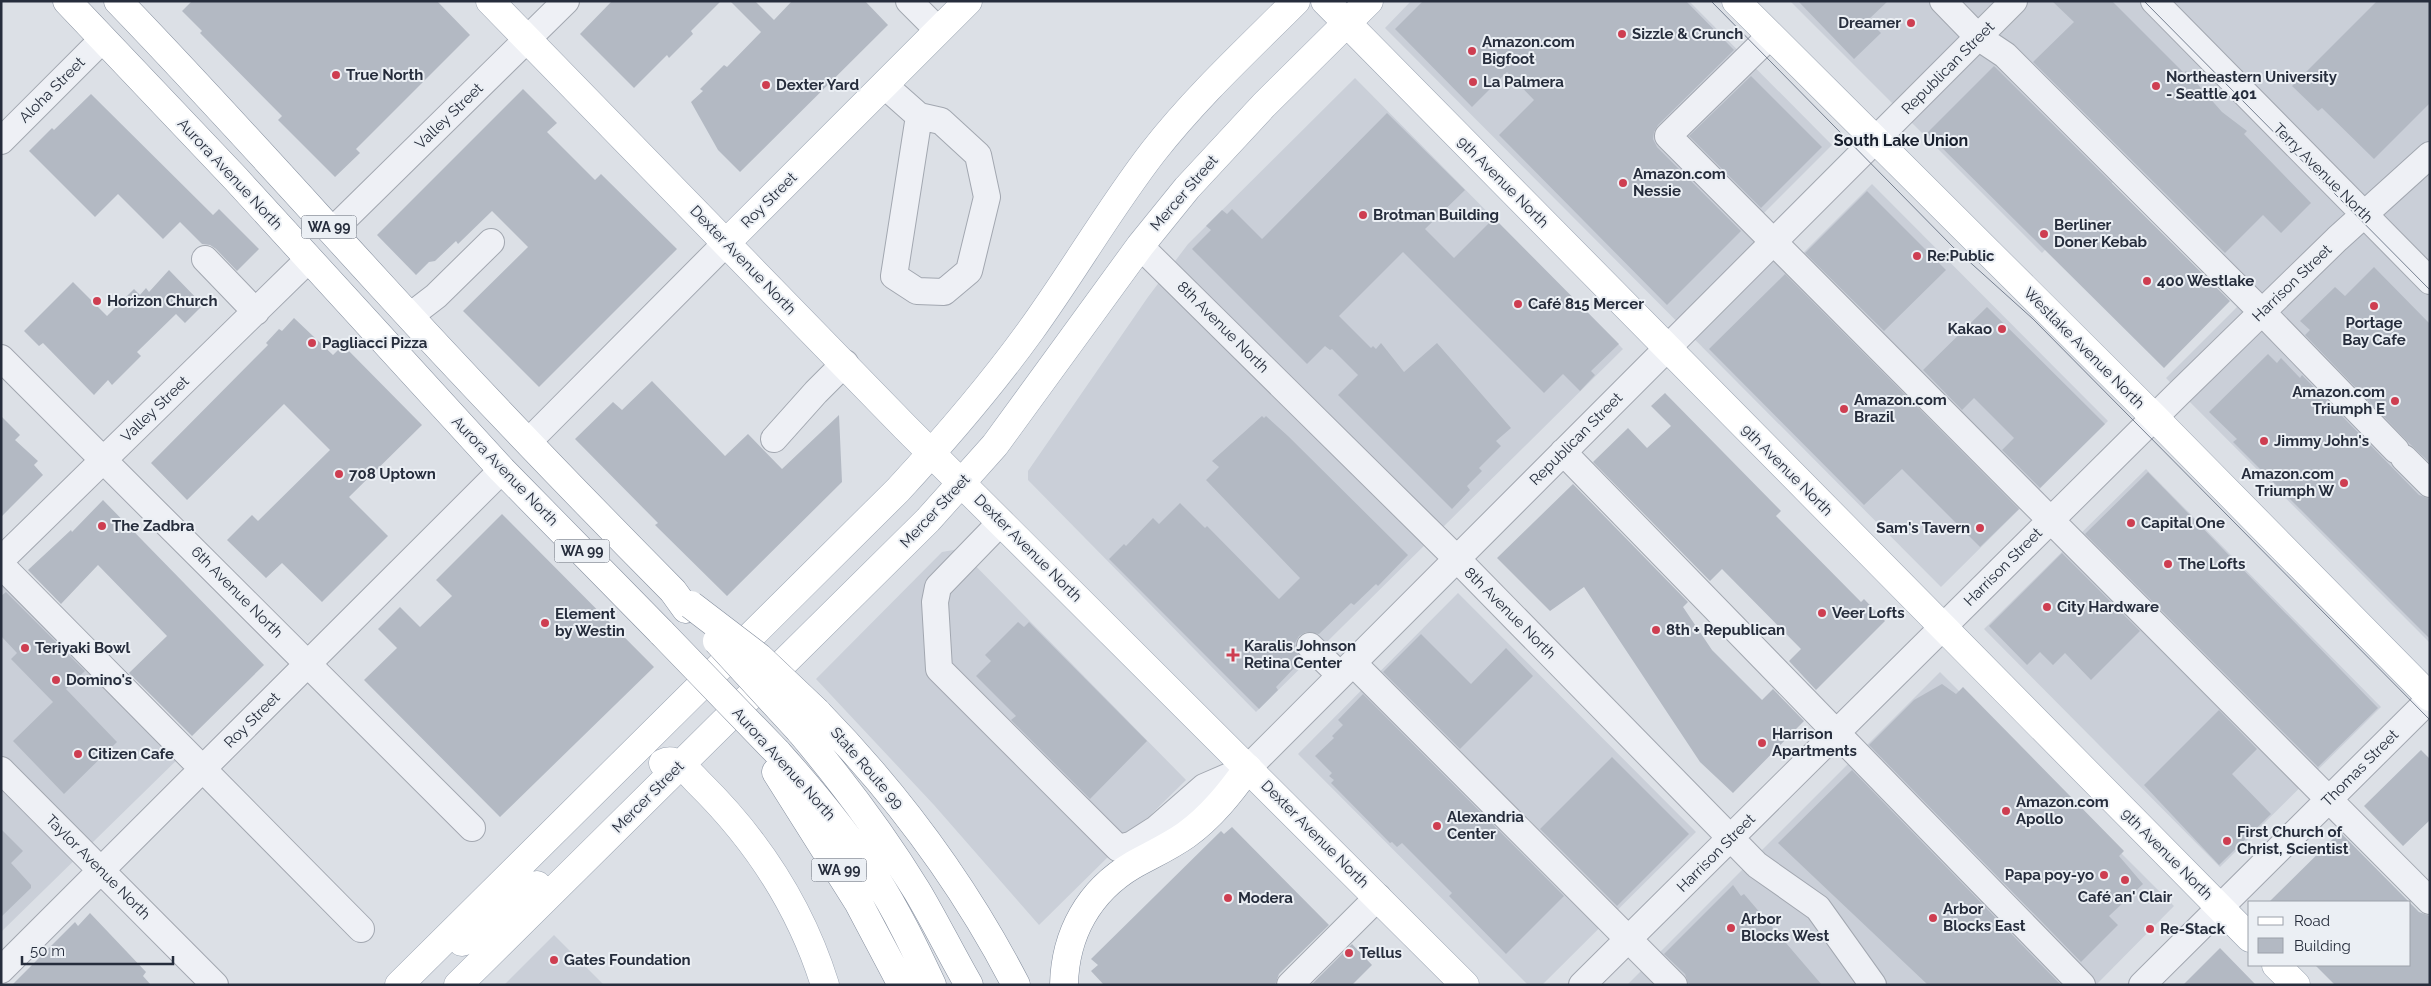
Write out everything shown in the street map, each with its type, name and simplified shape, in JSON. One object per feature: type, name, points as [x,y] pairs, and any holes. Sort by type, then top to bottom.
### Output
[{"type":"main road","name":"Aurora Avenue North","points":[[67,1],[309,259],[502,470],[662,632],[773,756],[816,795],[877,879],[914,947],[932,985]]},
{"type":"main road","name":"Dexter Avenue North","points":[[490,1],[932,453],[1464,985]]},
{"type":"main road","name":"Roy Street","points":[[726,243],[968,1]]},
{"type":"main road","points":[[403,982],[932,453],[965,417],[1026,337],[1113,207],[1154,151],[1200,97],[1296,1]]},
{"type":"main road","name":"9th Avenue North","points":[[1325,1],[2248,936]]},
{"type":"main road","name":"Mercer Street","points":[[458,985],[928,520],[962,483],[1036,392],[1140,246],[1187,188],[1229,142],[1369,1]]},
{"type":"main road","name":"Westlake Avenue North","points":[[1736,1],[2154,417],[2430,698]]},
{"type":"main road","name":"Aurora Avenue North","points":[[129,5],[332,231],[528,442],[683,602],[808,721],[828,765],[882,838],[916,891],[969,985]]},
{"type":"main road","name":"State Route 99","points":[[808,721],[871,771],[931,846],[984,926],[1016,985]]},
{"type":"main road","name":"WA 99","points":[[773,756],[858,902],[902,985]]},
{"type":"main road","points":[[403,982],[455,948],[532,890],[664,761],[670,761],[680,765],[718,802],[743,831],[776,878],[809,940],[825,985]]},
{"type":"main road","points":[[1064,985],[1067,954],[1076,926],[1086,908],[1100,890],[1116,876],[1186,835],[1215,809],[1248,768]]},
{"type":"main road","points":[[2277,966],[2296,985]]},
{"type":"street","name":"Valley Street","points":[[332,231],[566,1]]},
{"type":"street","points":[[909,1],[938,30]]},
{"type":"street","points":[[1942,1],[1978,37],[2004,55],[2262,312],[2430,484]]},
{"type":"street","name":"Republican Street","points":[[1001,522],[938,587],[935,602],[939,669],[1118,848],[1131,845],[1156,829],[1204,787],[1248,768],[2014,1]]},
{"type":"street","name":"Terry Avenue North","points":[[2154,1],[2430,281]]},
{"type":"street","points":[[1770,36],[1668,136],[1772,243],[2430,901]]},
{"type":"street","name":"Aloha Street","points":[[1,141],[103,39]]},
{"type":"street","points":[[884,85],[919,116],[941,121],[978,155],[987,197],[969,272],[944,292],[916,291],[894,276],[919,116]]},
{"type":"street","name":"Harrison Street","points":[[1582,985],[2154,417],[2364,215],[2430,155]]},
{"type":"street","points":[[410,316],[436,296],[492,242]]},
{"type":"street","name":"Roy Street","points":[[528,442],[726,243]]},
{"type":"street","name":"8th Avenue North","points":[[1140,246],[1457,559],[1757,865],[1818,908],[1873,985]]},
{"type":"street","name":"Valley Street","points":[[1,560],[309,259]]},
{"type":"street","points":[[205,260],[256,312]]},
{"type":"street","name":"6th Avenue North","points":[[1,358],[309,663],[472,828]]},
{"type":"street","points":[[774,439],[816,392],[845,364]]},
{"type":"street","points":[[1563,452],[2082,985]]},
{"type":"street","name":"Roy Street","points":[[1,970],[502,470]]},
{"type":"street","points":[[1,565],[361,929]]},
{"type":"street","points":[[1310,646],[1346,669],[1629,939],[1674,985]]},
{"type":"street","name":"Thomas Street","points":[[2142,985],[2430,698]]},
{"type":"street","name":"Taylor Avenue North","points":[[1,770],[215,985]]},
{"type":"street","points":[[1290,985],[1378,897]]},
{"type":"shaded area","points":[[1411,1],[1689,1],[1832,145],[1749,228],[1788,268],[1872,184],[2108,421],[1941,587],[1385,28]]},
{"type":"shaded area","points":[[1790,1],[2430,1],[2430,643],[2166,378],[2245,299],[2119,176],[2042,253]]},
{"type":"shaded area","points":[[1355,78],[1623,349],[1256,712],[1028,480],[1028,471],[1148,297],[1188,244]]},
{"type":"shaded area","points":[[2146,469],[2381,707],[2220,867],[1984,629]]},
{"type":"shaded area","points":[[959,549],[1186,780],[1039,925],[934,805],[816,679],[942,552]]},
{"type":"shaded area","points":[[1,584],[183,754],[1,932]]},
{"type":"shaded area","points":[[1458,593],[1696,832],[1542,985],[1528,985],[1298,754]]},
{"type":"shaded area","points":[[1940,672],[2174,906],[2096,985],[1627,985]]},
{"type":"shaded area","name":"Gates Foundation","points":[[554,935],[604,985],[504,985]]},
{"type":"building","name":"True North","points":[[192,1],[437,1],[470,35],[356,149],[360,153],[335,177],[278,120],[282,116],[200,33],[202,31],[182,11]]},
{"type":"building","points":[[612,1],[721,1],[691,31],[693,34],[669,58],[667,55],[634,88],[580,34]]},
{"type":"building","name":"Dexter Yard","points":[[730,1],[755,1],[774,20],[792,1],[865,1],[888,25],[740,172],[718,150],[691,102],[703,91],[700,89],[724,65],[727,67],[761,32]]},
{"type":"building","name":"Amazon.com Nessie","points":[[1423,1],[1686,1],[1734,50],[1658,125],[1653,139],[1657,147],[1741,231],[1667,305],[1499,135],[1534,100],[1507,72],[1472,107],[1395,29]]},
{"type":"building","points":[[1798,1],[1888,1],[1868,20],[1881,33],[1854,59]]},
{"type":"building","points":[[2052,1],[2112,1],[2184,73],[2186,71],[2222,112],[2247,131],[2244,134],[2311,203],[2281,233],[2263,215],[2225,253],[2033,62],[2074,22]]},
{"type":"building","points":[[2377,1],[2430,1],[2430,103],[2374,159],[2322,108],[2318,111],[2292,86]]},
{"type":"building","points":[[1994,66],[2230,301],[2164,368],[1927,133]]},
{"type":"building","points":[[1751,76],[1822,147],[1761,208],[1689,136]]},
{"type":"building","points":[[523,89],[557,123],[547,132],[595,180],[601,174],[677,249],[539,387],[463,311],[528,247],[492,211],[458,244],[456,241],[435,261],[429,262],[416,275],[377,235]]},
{"type":"building","points":[[91,94],[213,215],[219,209],[259,249],[237,271],[216,249],[210,245],[202,244],[180,222],[163,239],[118,194],[95,217],[29,151]]},
{"type":"building","points":[[1387,113],[1465,190],[1425,229],[1454,258],[1494,218],[1619,344],[1591,371],[1595,375],[1580,391],[1563,374],[1544,393],[1403,252],[1339,316],[1371,348],[1373,346],[1376,349],[1381,343],[1404,372],[1437,343],[1511,428],[1496,441],[1501,446],[1479,468],[1482,471],[1467,486],[1470,490],[1452,509],[1338,395],[1358,375],[1332,349],[1330,350],[1325,346],[1307,364],[1192,249],[1211,230],[1206,226],[1222,210],[1227,214],[1232,209],[1262,239]]},
{"type":"building","points":[[1867,191],[1946,270],[1884,331],[1805,253]]},
{"type":"building","name":"Amazon.com Triumph E","points":[[2374,267],[2430,324],[2430,463],[2305,335],[2310,330],[2300,321],[2335,287],[2345,296]]},
{"type":"building","points":[[169,270],[203,305],[185,323],[176,314],[137,352],[141,356],[112,385],[108,380],[94,395],[43,343],[39,346],[24,331],[73,282],[107,316],[134,289],[140,295],[146,288],[149,292]]},
{"type":"building","name":"Amazon.com Brazil","points":[[1785,274],[2019,509],[1980,547],[1902,469],[1864,505],[1709,349]]},
{"type":"building","points":[[1987,307],[2105,424],[2040,488],[2002,450],[2014,438],[1974,398],[1962,410],[1923,370]]},
{"type":"building","points":[[294,318],[333,355],[343,345],[422,425],[349,497],[388,536],[322,602],[282,563],[266,578],[227,540],[252,515],[258,521],[330,450],[284,404],[187,500],[151,463],[268,345],[266,343],[279,329],[282,331]]},
{"type":"building","name":"Amazon.com Triumph W","points":[[2268,354],[2277,363],[2281,358],[2300,378],[2302,375],[2419,495],[2430,499],[2430,639],[2233,442],[2237,439],[2209,412]]},
{"type":"building","points":[[652,381],[725,456],[748,434],[782,469],[839,415],[842,482],[727,596],[655,525],[658,523],[575,439],[613,402],[622,410]]},
{"type":"building","points":[[1665,393],[1781,511],[1776,516],[1861,602],[1864,599],[1885,621],[1816,690],[1789,661],[1801,649],[1722,569],[1710,581],[1593,462],[1628,428],[1647,448],[1671,426],[1651,406]]},
{"type":"building","points":[[1,416],[20,435],[15,440],[38,461],[34,465],[43,475],[1,517]]},
{"type":"building","points":[[1262,416],[1264,418],[1266,416],[1288,436],[1408,555],[1378,586],[1376,584],[1354,605],[1351,603],[1319,634],[1306,632],[1299,636],[1295,643],[1296,651],[1300,657],[1295,661],[1298,664],[1276,687],[1278,690],[1259,709],[1109,559],[1124,544],[1126,546],[1153,518],[1159,524],[1180,503],[1205,528],[1207,526],[1279,599],[1300,578],[1206,480],[1219,467],[1212,461]]},
{"type":"building","points":[[2148,472],[2378,708],[2318,767],[2085,534]]},
{"type":"building","name":"8th + Republican","points":[[1573,484],[1688,602],[1683,607],[1712,650],[1762,700],[1773,689],[1804,721],[1733,793],[1700,762],[1584,587],[1550,611],[1497,558]]},
{"type":"building","points":[[103,500],[264,665],[192,736],[129,673],[167,636],[98,565],[61,604],[28,570],[71,530],[72,532]]},
{"type":"building","points":[[502,514],[654,667],[500,817],[364,680],[397,648],[378,629],[400,607],[420,627],[452,596],[436,580]]},
{"type":"building","points":[[2062,553],[2140,631],[2091,680],[2065,653],[2053,665],[2040,652],[2027,665],[1989,626]]},
{"type":"building","points":[[6,592],[85,671],[66,689],[117,742],[64,794],[13,741],[53,702],[11,659],[17,653],[1,636],[1,596]]},
{"type":"building","points":[[1018,622],[1024,627],[1029,622],[1147,741],[1090,799],[1011,720],[1016,716],[976,676],[991,661],[985,655]]},
{"type":"building","points":[[1421,634],[1471,684],[1506,648],[1533,676],[1460,749],[1383,672]]},
{"type":"building","name":"Amazon.com Apollo","points":[[1942,684],[1956,694],[1963,687],[2124,851],[2119,856],[2143,884],[2109,916],[2118,925],[2081,962],[1869,745],[1914,700]]},
{"type":"building","name":"Alexandria Center","points":[[1363,694],[1564,896],[1506,954],[1449,896],[1452,893],[1402,843],[1397,847],[1392,842],[1390,843],[1331,783],[1334,780],[1329,776],[1332,773],[1315,756],[1334,738],[1332,736],[1343,725],[1338,720]]},
{"type":"building","points":[[2219,710],[2257,749],[2232,774],[2271,814],[2219,865],[2144,785]]},
{"type":"building","points":[[2421,750],[2430,759],[2430,820],[2403,846],[2364,806]]},
{"type":"building","points":[[1612,757],[1689,834],[1617,906],[1540,829]]},
{"type":"building","name":"Arbor Blocks East","points":[[1852,770],[2061,985],[1928,985],[1778,843]]},
{"type":"building","name":"Modera","points":[[1232,827],[1329,925],[1279,974],[1275,985],[1104,985],[1091,971],[1098,965],[1091,959],[1221,831],[1224,834]]},
{"type":"building","points":[[1,829],[23,851],[11,863],[31,885],[31,888],[1,917]]},
{"type":"building","points":[[2340,832],[2408,901],[2270,901]]},
{"type":"building","name":"Arbor Blocks West","points":[[1733,885],[1741,896],[1744,894],[1822,985],[1689,985],[1685,974],[1664,954]]},
{"type":"building","points":[[2411,904],[2419,912],[2430,916],[2430,985],[2335,985],[2316,966],[2411,966]]},
{"type":"building","points":[[90,913],[146,972],[143,976],[151,985],[12,985],[75,922],[78,926]]},
{"type":"building","name":"Tellus","points":[[1352,944],[1372,965],[1352,985],[1311,985]]},
{"type":"building","points":[[2220,948],[2256,985],[2183,985]]},
{"type":"tram line","points":[[1711,1],[1953,247],[2033,319],[2430,720]]},
{"type":"tram line","points":[[2144,1],[2430,290]]},
{"type":"place","name":"Dreamer","points":[[1911,23]]},
{"type":"place","name":"Sizzle & Crunch","points":[[1622,34]]},
{"type":"place","name":"Amazon.com Bigfoot","points":[[1472,51]]},
{"type":"place","name":"True North","points":[[336,75]]},
{"type":"place","name":"La Palmera","points":[[1473,82]]},
{"type":"place","name":"Dexter Yard","points":[[766,85]]},
{"type":"place","name":"Northeastern University - Seattle 401","points":[[2156,86]]},
{"type":"place","name":"Amazon.com Nessie","points":[[1623,183]]},
{"type":"place","name":"Brotman Building","points":[[1363,215]]},
{"type":"place","name":"Berliner Doner Kebab","points":[[2044,234]]},
{"type":"place","name":"Re:Public","points":[[1917,256]]},
{"type":"place","name":"400 Westlake","points":[[2147,281]]},
{"type":"place","name":"Horizon Church","points":[[97,301]]},
{"type":"place","name":"Café 815 Mercer","points":[[1518,304]]},
{"type":"place","name":"Portage Bay Cafe","points":[[2374,306]]},
{"type":"place","name":"Kakao","points":[[2002,329]]},
{"type":"place","name":"Pagliacci Pizza","points":[[312,343]]},
{"type":"place","name":"Amazon.com Triumph E","points":[[2395,401]]},
{"type":"place","name":"Amazon.com Brazil","points":[[1844,409]]},
{"type":"place","name":"Jimmy John's","points":[[2264,441]]},
{"type":"place","name":"708 Uptown","points":[[339,474]]},
{"type":"place","name":"Amazon.com Triumph W","points":[[2344,483]]},
{"type":"place","name":"Capital One","points":[[2131,523]]},
{"type":"place","name":"The Zadbra","points":[[102,526]]},
{"type":"place","name":"Sam's Tavern","points":[[1980,528]]},
{"type":"place","name":"The Lofts","points":[[2168,564]]},
{"type":"place","name":"City Hardware","points":[[2047,607]]},
{"type":"place","name":"Veer Lofts","points":[[1822,613]]},
{"type":"place","name":"Element by Westin","points":[[545,623]]},
{"type":"place","name":"8th + Republican","points":[[1656,630]]},
{"type":"place","name":"Teriyaki Bowl","points":[[25,648]]},
{"type":"place","name":"Karalis Johnson Retina Center","points":[[1233,655]]},
{"type":"place","name":"Domino's","points":[[56,680]]},
{"type":"place","name":"Harrison Apartments","points":[[1762,743]]},
{"type":"place","name":"Citizen Cafe","points":[[78,754]]},
{"type":"place","name":"Amazon.com Apollo","points":[[2006,811]]},
{"type":"place","name":"Alexandria Center","points":[[1437,826]]},
{"type":"place","name":"First Church of Christ, Scientist","points":[[2227,841]]},
{"type":"place","name":"Papa poy-yo","points":[[2104,875]]},
{"type":"place","name":"Café an' Clair","points":[[2125,880]]},
{"type":"place","name":"Modera","points":[[1228,898]]},
{"type":"place","name":"Arbor Blocks East","points":[[1933,918]]},
{"type":"place","name":"Arbor Blocks West","points":[[1731,928]]},
{"type":"place","name":"Re-Stack","points":[[2150,929]]},
{"type":"place","name":"Tellus","points":[[1349,953]]},
{"type":"place","name":"Gates Foundation","points":[[554,960]]},
{"type":"district","name":"South Lake Union","points":[[1901,140]]}]
